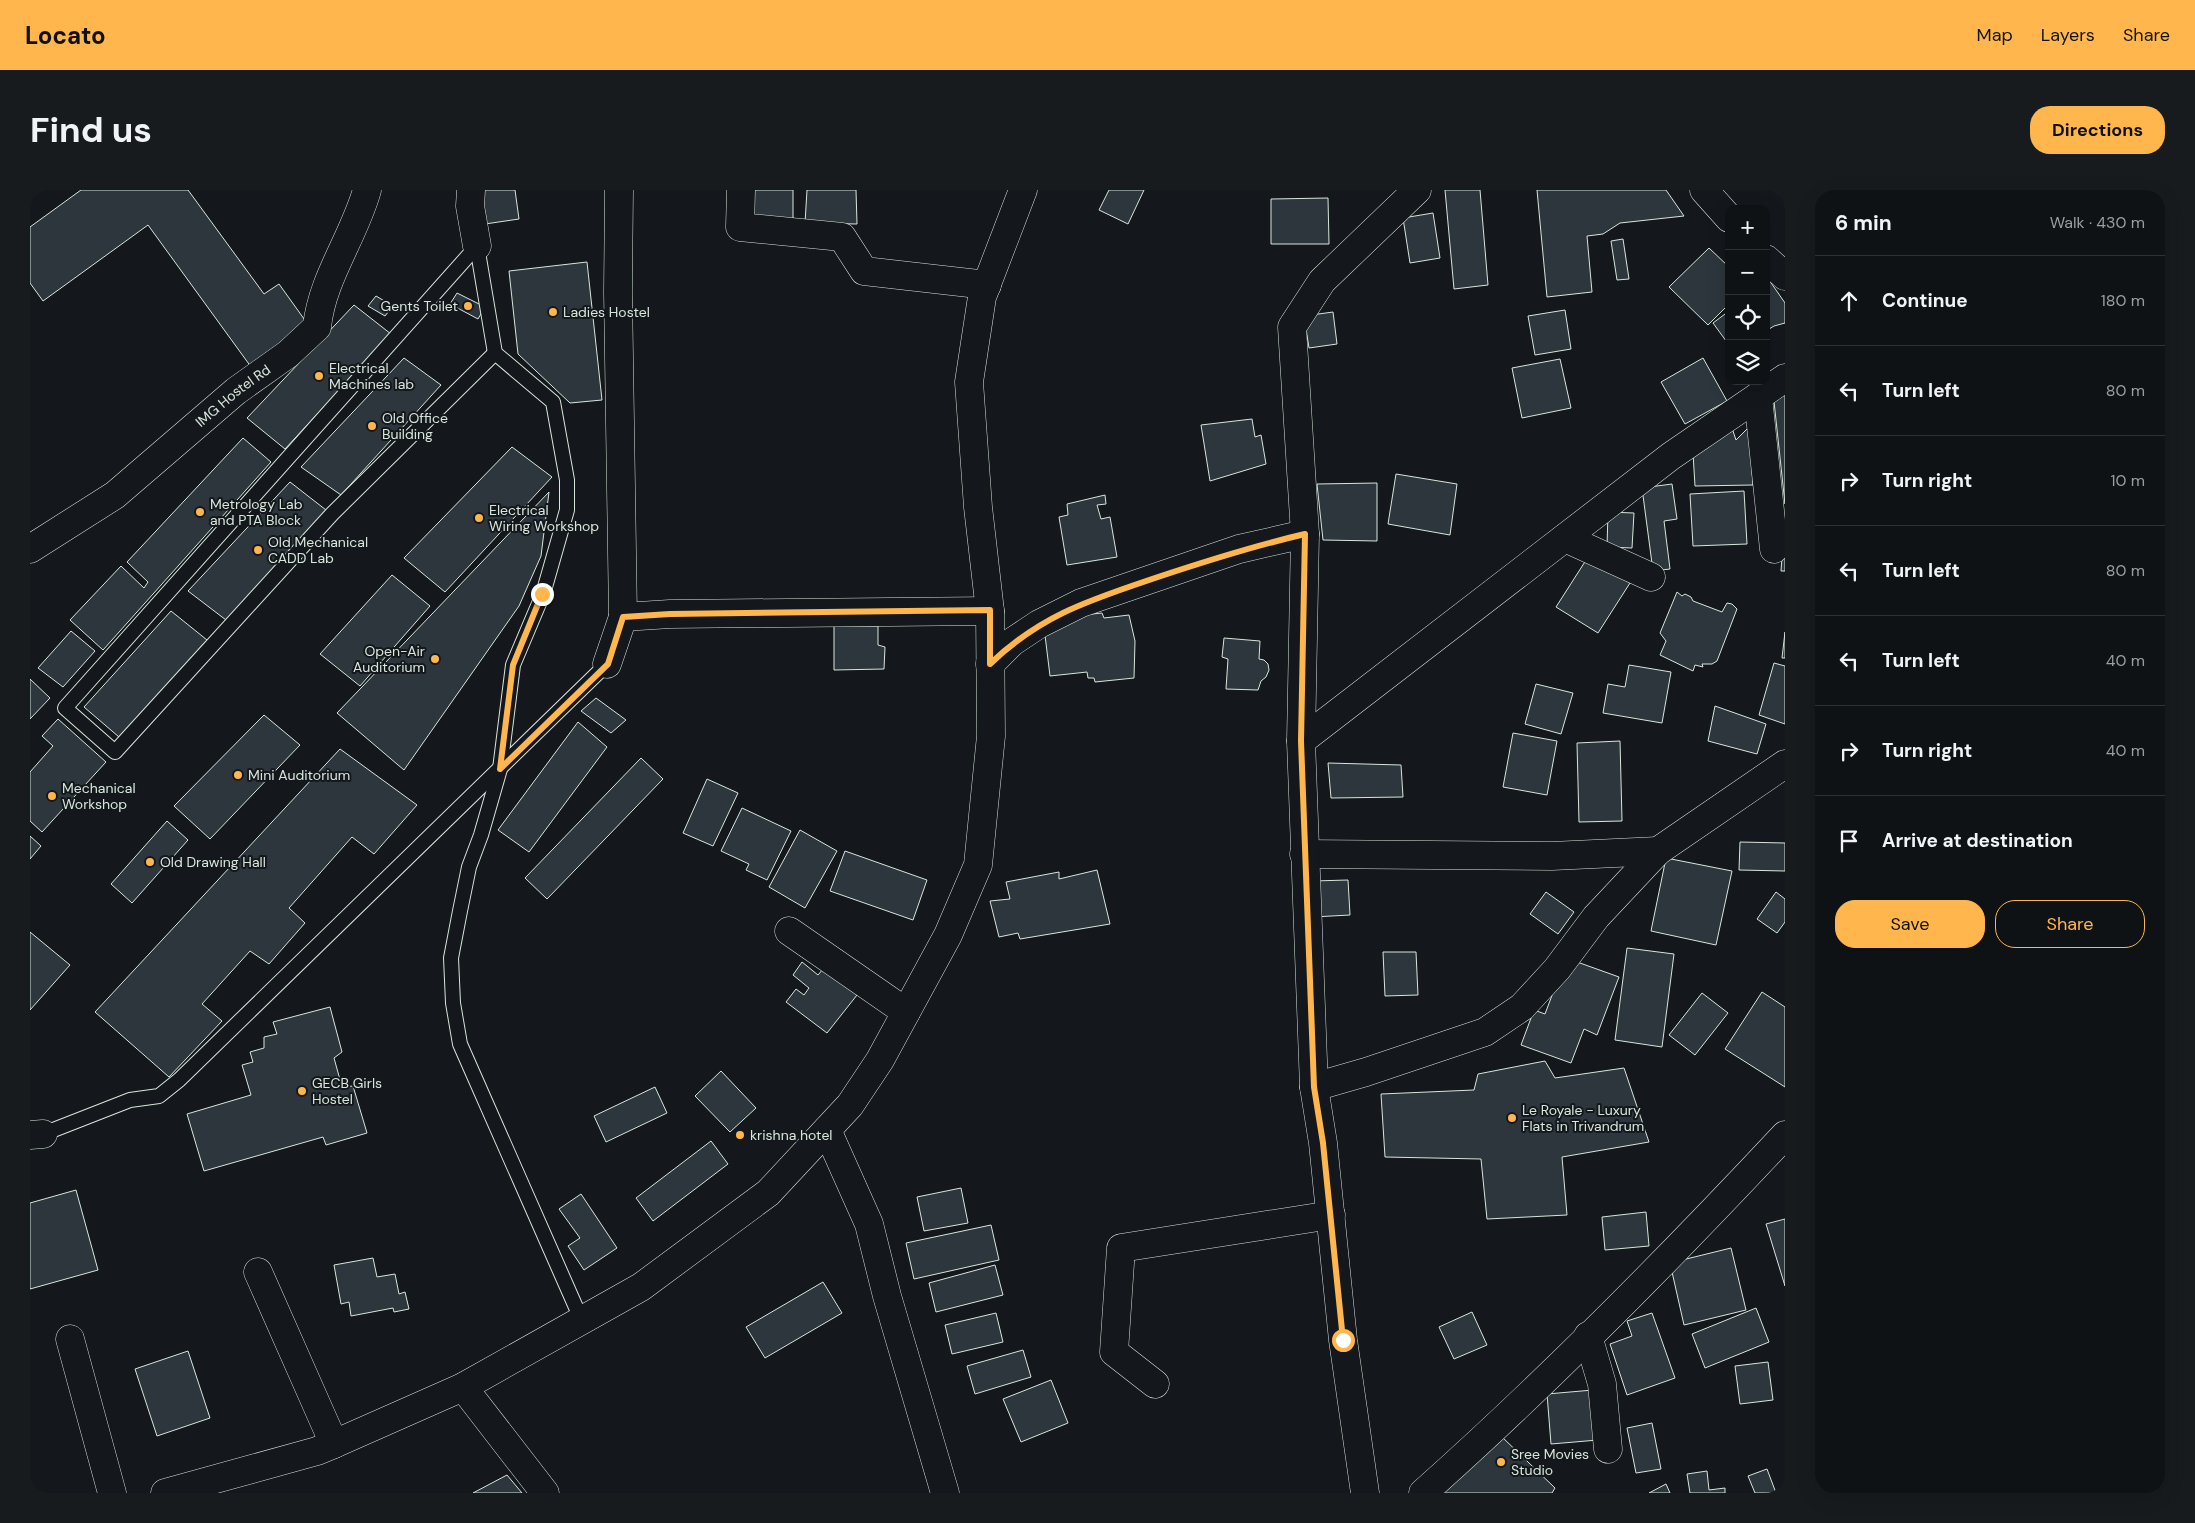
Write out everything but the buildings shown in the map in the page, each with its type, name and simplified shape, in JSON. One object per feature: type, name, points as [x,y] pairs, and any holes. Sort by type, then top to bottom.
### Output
[{"type":"street","name":"IMG Hostel Rd","points":[[30,549],[115,495],[236,391],[288,354],[317,327],[319,304],[362,210],[367,190]]},
{"type":"street","points":[[470,190],[470,206],[477,246]]},
{"type":"street","points":[[608,664],[623,617],[618,292],[619,190]]},
{"type":"street","points":[[741,190],[740,227],[842,238],[864,271],[987,285]]},
{"type":"street","points":[[165,1493],[317,1451],[334,1444],[463,1387],[582,1321],[641,1287],[768,1193],[850,1106],[880,1060],[948,935],[978,865],[991,736],[990,610],[978,507],[969,382],[982,297],[1023,190]]},
{"type":"street","points":[[1365,1493],[1343,1340],[1323,1143],[1314,1087],[1301,741],[1305,534],[1292,327],[1322,281],[1418,190]]},
{"type":"street","points":[[1704,190],[1725,214]]},
{"type":"street","points":[[1770,263],[1785,276]]},
{"type":"street","points":[[1301,741],[1671,456],[1785,378]]},
{"type":"street","points":[[1758,396],[1774,550]]},
{"type":"street","points":[[990,664],[1012,642],[1039,624],[1081,603],[1239,549],[1305,534]]},
{"type":"street","points":[[1565,538],[1650,577]]},
{"type":"street","points":[[623,617],[670,614],[990,610]]},
{"type":"street","points":[[1314,1087],[1366,1072],[1485,1032],[1522,1007],[1557,969],[1596,917],[1658,851],[1785,764]]},
{"type":"street","points":[[1304,854],[1552,856],[1658,851]]},
{"type":"street","points":[[789,931],[906,1012]]},
{"type":"street","points":[[827,1130],[870,1224],[887,1296],[945,1493]]},
{"type":"street","points":[[1423,1493],[1475,1446],[1677,1250],[1785,1135]]},
{"type":"street","points":[[1155,1384],[1114,1352],[1121,1248],[1331,1215]]},
{"type":"street","points":[[258,1272],[334,1444]]},
{"type":"street","points":[[1588,1336],[1602,1384],[1608,1449]]},
{"type":"street","points":[[70,1339],[112,1493]]},
{"type":"street","points":[[463,1387],[544,1493]]},
{"type":"lane","points":[[477,246],[495,353],[553,402],[567,480],[567,510],[548,575],[513,665],[500,769],[481,835],[469,867],[450,958],[453,1003],[460,1044],[582,1321]]},
{"type":"lane","points":[[477,246],[65,708],[115,752],[332,514],[495,353]]},
{"type":"lane","points":[[37,1135],[130,1100],[159,1096],[179,1080],[608,664]]},
{"type":"place","name":"Gents Toilet","points":[[468,306]]},
{"type":"place","name":"Ladies Hostel","points":[[553,312]]},
{"type":"place","name":"Electrical Machines lab","points":[[319,376]]},
{"type":"place","name":"Old Office Building","points":[[372,426]]},
{"type":"place","name":"Metrology Lab and PTA Block","points":[[200,512]]},
{"type":"place","name":"Electrical Wiring Workshop","points":[[479,518]]},
{"type":"place","name":"Old Mechanical CADD Lab","points":[[258,550]]},
{"type":"place","name":"Open-Air Auditorium","points":[[435,659]]},
{"type":"place","name":"Mini Auditorium","points":[[238,775]]},
{"type":"place","name":"Mechanical Workshop","points":[[52,796]]},
{"type":"place","name":"Old Drawing Hall","points":[[150,862]]},
{"type":"place","name":"GECB Girls Hostel","points":[[302,1091]]},
{"type":"place","name":"Le Royale - Luxury Flats in Trivandrum","points":[[1512,1118]]},
{"type":"place","name":"krishna hotel","points":[[740,1135]]},
{"type":"place","name":"Sree Movies Studio","points":[[1501,1462]]},
{"type":"route","points":[[542,594],[513,665],[500,769],[608,664],[623,617],[670,614],[990,610],[990,664],[1012,642],[1039,624],[1081,603],[1239,549],[1305,534],[1301,741],[1314,1087],[1323,1143],[1343,1340]]}]
